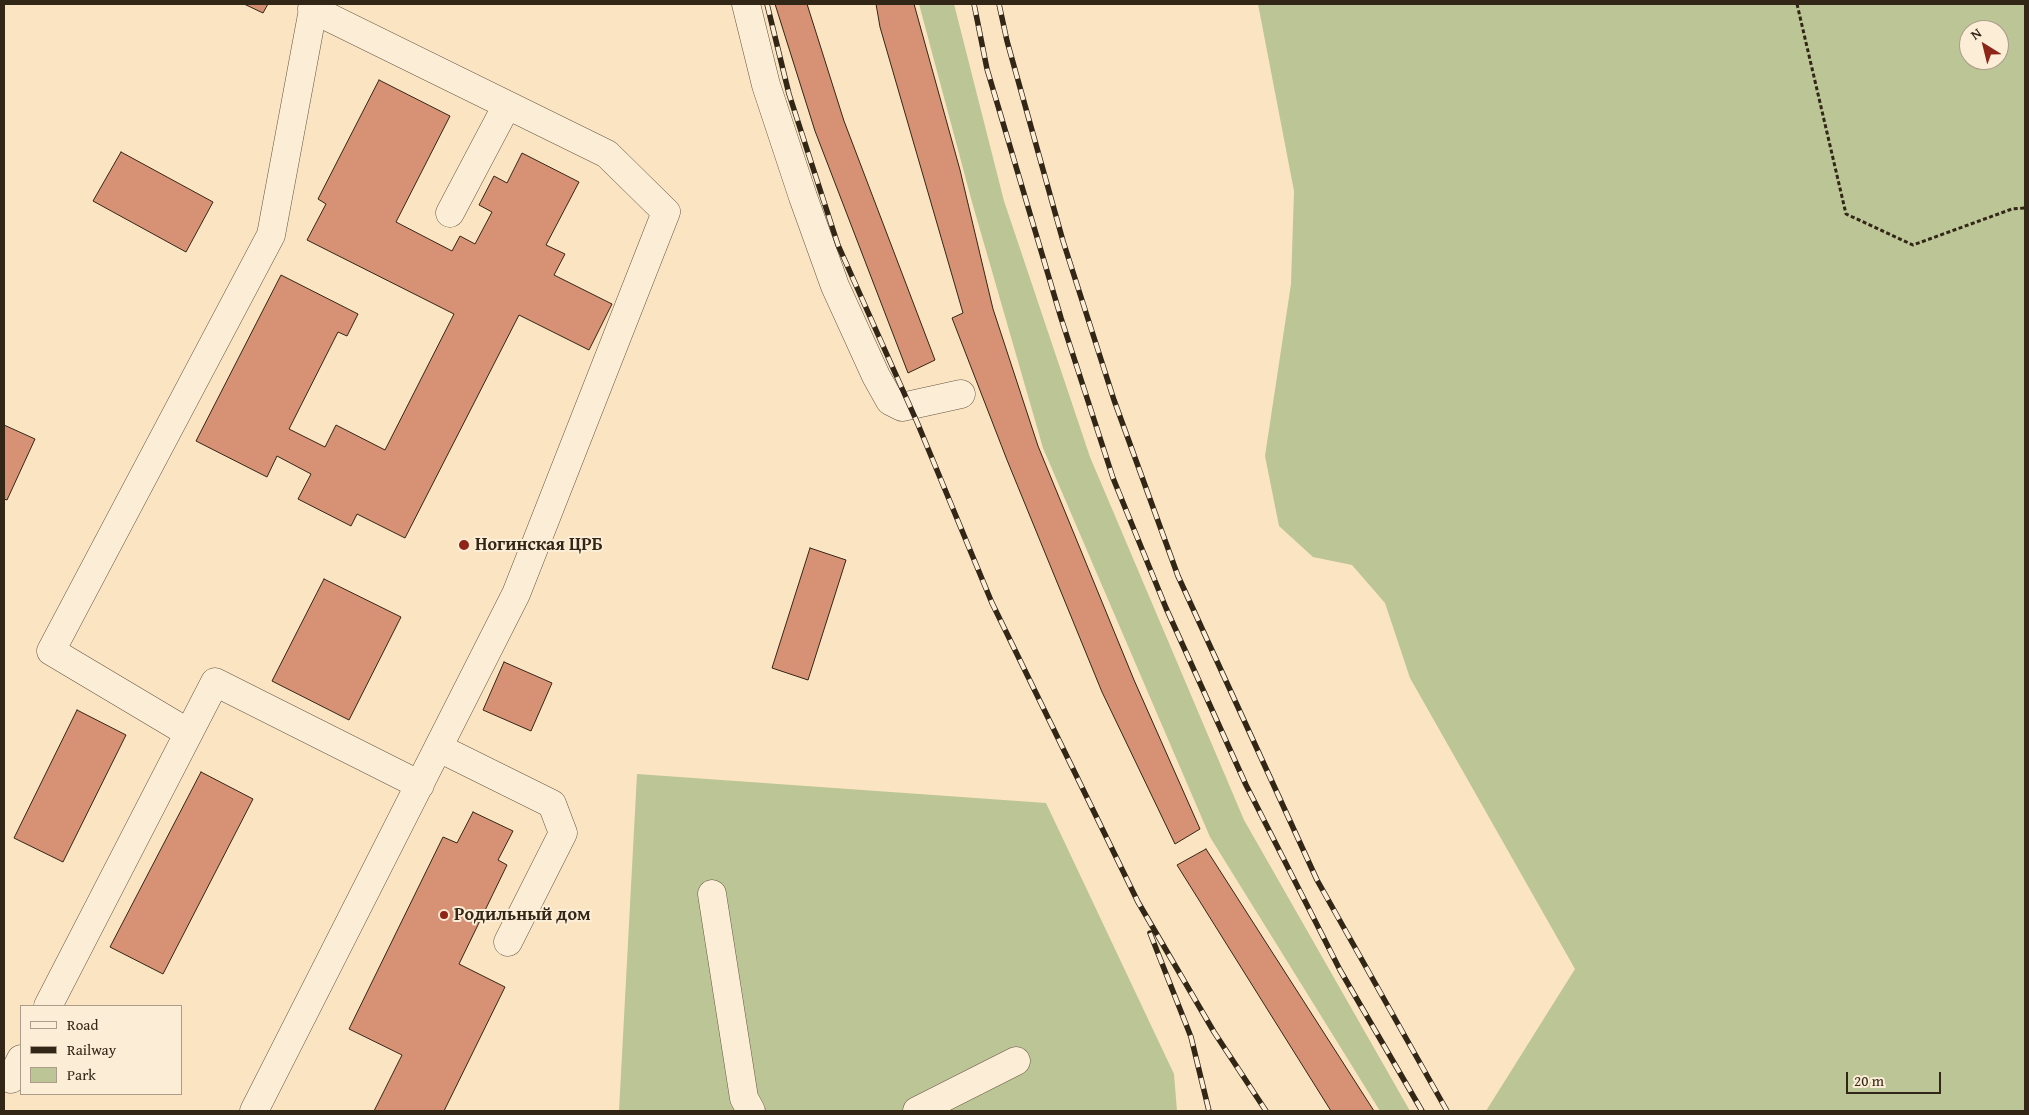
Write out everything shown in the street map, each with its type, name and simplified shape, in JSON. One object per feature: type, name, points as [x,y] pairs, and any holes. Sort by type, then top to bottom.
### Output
[{"type":"lane","points":[[746,4],[766,85],[803,197],[835,286],[876,376],[890,401],[902,407],[961,394]]},
{"type":"lane","points":[[187,732],[51,651],[271,235],[313,7],[606,154],[666,212],[516,594],[254,1111]]},
{"type":"lane","points":[[450,213],[507,106]]},
{"type":"lane","points":[[49,1005],[187,732],[215,682],[420,785]]},
{"type":"lane","points":[[439,748],[552,804],[563,833],[508,942]]},
{"type":"lane","points":[[712,894],[744,1098],[751,1111]]},
{"type":"lane","points":[[917,1111],[1016,1061]]},
{"type":"path","points":[[1798,4],[1846,214],[1913,245],[2012,209],[2025,208]]},
{"type":"green space","points":[[919,4],[954,4],[1004,201],[1090,457],[1244,820],[1410,1111],[1380,1111],[1210,837],[1043,448],[972,202]]},
{"type":"green space","points":[[1258,4],[2025,4],[2025,1111],[1486,1111],[1575,969],[1410,678],[1385,603],[1352,565],[1313,557],[1279,526],[1265,456],[1291,284],[1294,191]]},
{"type":"green space","points":[[637,774],[1046,803],[1174,1074],[1177,1111],[619,1111]]},
{"type":"building","points":[[244,4],[268,4],[263,13]]},
{"type":"building","points":[[775,4],[807,4],[844,121],[935,360],[908,373],[815,131]]},
{"type":"building","points":[[876,4],[914,4],[960,170],[993,309],[1038,446],[1134,680],[1200,829],[1175,844],[1102,692],[1007,460],[952,318],[963,313],[880,27]]},
{"type":"building","points":[[379,80],[450,116],[396,222],[452,251],[460,236],[475,244],[492,212],[479,205],[494,176],[507,183],[522,153],[579,182],[546,245],[565,254],[554,275],[612,304],[589,350],[519,315],[405,538],[357,514],[351,526],[298,499],[311,474],[277,456],[267,477],[196,441],[281,275],[358,314],[347,336],[338,332],[289,429],[325,447],[336,425],[385,450],[454,314],[307,240],[326,204],[318,199]]},
{"type":"building","points":[[121,152],[213,202],[186,252],[93,201]]},
{"type":"building","points":[[4,425],[35,439],[7,500],[4,499]]},
{"type":"building","points":[[810,548],[846,560],[808,680],[772,668]]},
{"type":"building","points":[[324,579],[401,617],[349,720],[272,681]]},
{"type":"building","points":[[504,662],[552,683],[531,731],[483,710]]},
{"type":"building","points":[[77,710],[126,735],[63,862],[14,838]]},
{"type":"building","points":[[201,772],[253,799],[163,974],[110,947]]},
{"type":"building","name":"Родильный дом","points":[[473,812],[513,831],[498,860],[507,865],[459,964],[505,987],[444,1111],[374,1111],[402,1055],[349,1029],[443,837],[457,843]]},
{"type":"building","points":[[1206,849],[1374,1111],[1331,1111],[1177,865]]},
{"type":"railway","points":[[767,4],[789,94],[838,245],[917,422],[992,603],[1138,902],[1214,1032],[1266,1111]]},
{"type":"railway","points":[[974,4],[987,69],[1061,318],[1113,478],[1166,608],[1246,785],[1340,970],[1422,1111]]},
{"type":"railway","points":[[999,4],[1007,41],[1063,241],[1114,400],[1178,576],[1317,880],[1447,1111]]},
{"type":"railway","points":[[1150,933],[1191,1037],[1209,1111]]},
{"type":"place","name":"Ногинская ЦРБ","points":[[464,545]]},
{"type":"place","name":"Родильный дом","points":[[444,915]]}]
